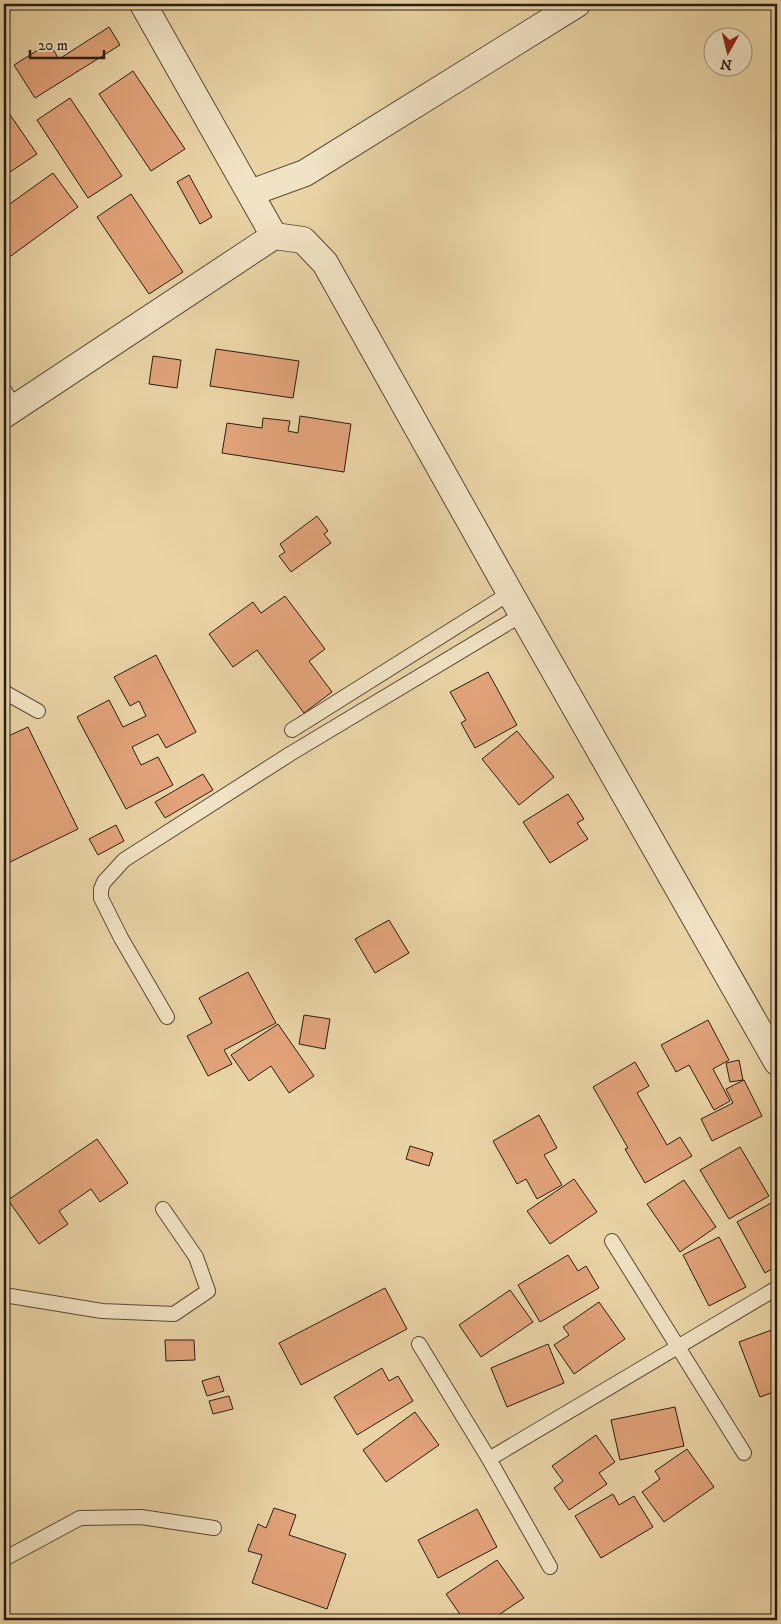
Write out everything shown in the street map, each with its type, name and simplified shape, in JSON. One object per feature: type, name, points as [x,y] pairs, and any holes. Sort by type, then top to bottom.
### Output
[{"type":"street","points":[[143,4],[274,236]]},
{"type":"street","points":[[250,193],[305,173],[578,4]]},
{"type":"street","points":[[8,404],[274,236],[303,240],[325,263],[777,1062]]},
{"type":"lane","points":[[292,730],[517,604]]},
{"type":"lane","points":[[167,1017],[121,938],[101,898],[101,889],[104,882],[124,860],[290,754],[517,604]]},
{"type":"lane","points":[[4,692],[38,711]]},
{"type":"lane","points":[[4,1295],[102,1310],[174,1314],[208,1291],[196,1257],[163,1209]]},
{"type":"lane","points":[[612,1241],[744,1453]]},
{"type":"lane","points":[[488,1459],[777,1288]]},
{"type":"lane","points":[[419,1344],[550,1567]]},
{"type":"lane","points":[[4,1559],[80,1518],[141,1518],[214,1528]]},
{"type":"building","points":[[109,27],[120,45],[35,98],[14,65],[49,43],[59,59]]},
{"type":"building","points":[[133,71],[185,149],[151,171],[99,94]]},
{"type":"building","points":[[70,98],[122,176],[88,198],[37,120]]},
{"type":"building","points":[[4,106],[37,154],[4,176]]},
{"type":"building","points":[[53,173],[78,207],[4,261],[4,208]]},
{"type":"building","points":[[189,175],[212,217],[200,224],[177,182]]},
{"type":"building","points":[[131,194],[183,272],[149,294],[97,217]]},
{"type":"building","points":[[216,349],[299,361],[293,398],[210,386]]},
{"type":"building","points":[[153,356],[181,360],[177,388],[149,384]]},
{"type":"building","points":[[300,416],[351,424],[344,472],[222,453],[227,423],[262,428],[263,418],[290,421],[288,431],[298,433]]},
{"type":"building","points":[[317,516],[328,531],[324,534],[331,543],[291,572],[279,556],[285,552],[280,544]]},
{"type":"building","points":[[285,596],[325,649],[309,661],[332,692],[304,713],[257,650],[233,667],[209,634],[253,602],[261,613]]},
{"type":"building","points":[[156,655],[196,732],[166,748],[158,734],[132,747],[141,765],[158,757],[173,785],[126,809],[77,717],[109,700],[123,727],[146,716],[139,701],[130,706],[114,677]]},
{"type":"building","points":[[488,672],[517,725],[475,748],[461,723],[466,720],[450,692]]},
{"type":"building","points":[[28,727],[78,829],[4,865],[4,763],[6,762],[4,757],[4,738]]},
{"type":"building","points":[[517,731],[554,777],[519,805],[482,759]]},
{"type":"building","points":[[203,774],[213,790],[165,818],[155,802]]},
{"type":"building","points":[[568,794],[584,819],[577,823],[588,839],[550,863],[523,822]]},
{"type":"building","points":[[116,825],[124,841],[98,855],[89,839]]},
{"type":"building","points":[[389,920],[409,953],[375,973],[355,939]]},
{"type":"building","points":[[248,972],[276,1023],[224,1050],[232,1064],[208,1076],[187,1036],[212,1023],[199,998]]},
{"type":"building","points":[[304,1015],[330,1019],[325,1049],[299,1044]]},
{"type":"building","points":[[708,1020],[729,1060],[713,1069],[730,1101],[714,1110],[689,1065],[676,1072],[661,1045]]},
{"type":"building","points":[[278,1024],[314,1076],[289,1093],[271,1066],[249,1081],[231,1055]]},
{"type":"building","points":[[739,1060],[743,1080],[730,1082],[726,1063]]},
{"type":"building","points":[[635,1062],[649,1086],[637,1093],[667,1145],[680,1137],[692,1156],[645,1183],[625,1149],[628,1148],[593,1087]]},
{"type":"building","points":[[744,1080],[762,1116],[712,1141],[701,1119],[733,1103],[726,1089]]},
{"type":"building","points":[[539,1115],[557,1148],[544,1155],[562,1185],[537,1199],[526,1179],[517,1184],[493,1141]]},
{"type":"building","points":[[97,1139],[128,1183],[100,1202],[91,1189],[59,1211],[68,1224],[39,1244],[8,1200]]},
{"type":"building","points":[[410,1146],[433,1153],[429,1166],[406,1159]]},
{"type":"building","points":[[740,1147],[769,1196],[729,1219],[700,1170]]},
{"type":"building","points":[[574,1179],[597,1212],[550,1244],[527,1211]]},
{"type":"building","points":[[684,1180],[716,1227],[680,1252],[647,1204]]},
{"type":"building","points":[[773,1202],[777,1210],[777,1266],[765,1273],[737,1222]]},
{"type":"building","points":[[719,1237],[746,1287],[709,1306],[683,1255]]},
{"type":"building","points":[[568,1255],[578,1271],[586,1266],[599,1288],[540,1322],[518,1285]]},
{"type":"building","points":[[385,1288],[407,1329],[301,1385],[279,1343]]},
{"type":"building","points":[[510,1290],[533,1322],[481,1357],[459,1325]]},
{"type":"building","points":[[599,1302],[625,1339],[574,1374],[554,1345],[569,1335],[563,1327]]},
{"type":"building","points":[[777,1328],[777,1391],[760,1397],[739,1342]]},
{"type":"building","points":[[165,1340],[194,1340],[195,1360],[166,1361]]},
{"type":"building","points":[[548,1344],[564,1383],[507,1407],[491,1368]]},
{"type":"building","points":[[382,1368],[389,1381],[398,1376],[413,1401],[357,1435],[334,1397]]},
{"type":"building","points":[[219,1376],[224,1391],[207,1396],[202,1381]]},
{"type":"building","points":[[229,1396],[233,1409],[213,1414],[209,1401]]},
{"type":"building","points":[[777,1399],[777,1414],[771,1403]]},
{"type":"building","points":[[675,1407],[684,1446],[620,1460],[611,1420]]},
{"type":"building","points":[[415,1412],[439,1445],[386,1482],[363,1450]]},
{"type":"building","points":[[596,1435],[615,1462],[599,1473],[607,1484],[569,1510],[554,1488],[563,1481],[552,1466]]},
{"type":"building","points":[[687,1449],[714,1487],[664,1522],[642,1492],[660,1479],[655,1471]]},
{"type":"building","points":[[613,1494],[619,1505],[634,1496],[653,1527],[601,1558],[575,1516]]},
{"type":"building","points":[[274,1508],[296,1515],[289,1535],[346,1554],[327,1609],[252,1583],[262,1555],[248,1551],[258,1524],[266,1528]]},
{"type":"building","points":[[477,1509],[497,1547],[438,1578],[418,1540]]},
{"type":"building","points":[[497,1560],[524,1598],[491,1620],[464,1620],[446,1594]]}]
